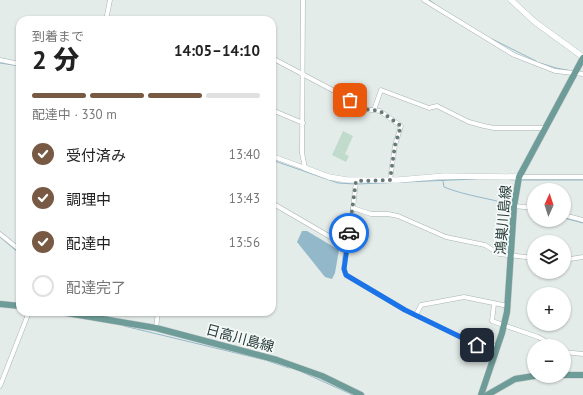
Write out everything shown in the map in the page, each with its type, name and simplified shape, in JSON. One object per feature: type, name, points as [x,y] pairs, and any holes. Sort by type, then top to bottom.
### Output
[{"type":"main road","name":"鴻巣川島線","points":[[481,395],[498,346],[508,306],[514,206],[519,177],[583,58]]},
{"type":"main road","points":[[0,304],[16,306]]},
{"type":"main road","name":"日高川島線","points":[[85,316],[156,328],[277,360],[322,376],[361,395]]},
{"type":"main road","points":[[571,375],[583,375]]},
{"type":"main road","points":[[487,395],[515,379],[527,377]]},
{"type":"street","points":[[107,16],[110,0]]},
{"type":"street","points":[[303,0],[303,161],[305,168]]},
{"type":"street","points":[[424,0],[514,54],[551,70],[583,74]]},
{"type":"street","points":[[511,0],[535,22],[583,58]]},
{"type":"street","points":[[0,60],[16,63]]},
{"type":"street","points":[[276,60],[364,109],[380,111],[401,126],[395,145],[390,180]]},
{"type":"street","points":[[374,110],[381,90],[429,108],[437,106],[469,122],[484,126],[494,128],[544,128]]},
{"type":"street","points":[[276,112],[303,123]]},
{"type":"street","points":[[276,157],[329,177],[356,181],[445,176],[583,177]]},
{"type":"street","points":[[356,181],[344,269],[346,275],[416,315],[477,345],[498,346]]},
{"type":"street","points":[[276,206],[347,247]]},
{"type":"street","points":[[514,206],[527,207]]},
{"type":"street","points":[[353,208],[371,214],[388,214],[398,216],[438,234],[485,245],[499,254],[527,257]]},
{"type":"street","points":[[571,217],[583,220]]},
{"type":"street","points":[[0,234],[16,247]]},
{"type":"street","points":[[571,259],[583,257]]},
{"type":"street","points":[[416,315],[421,305],[458,298],[472,298],[508,306]]},
{"type":"street","points":[[494,304],[492,321],[542,339]]},
{"type":"street","points":[[0,386],[27,316]]},
{"type":"street","points":[[156,328],[158,316]]},
{"type":"street","points":[[571,353],[583,354]]},
{"type":"green space","points":[[343,131],[353,136],[345,154],[349,156],[346,162],[332,155]]},
{"type":"water","points":[[339,222],[343,222],[347,228],[343,234],[339,234],[335,230],[335,226]]},
{"type":"water","points":[[302,231],[307,231],[339,250],[335,273],[332,279],[325,277],[297,242]]},
{"type":"waterway","points":[[429,0],[435,4]]},
{"type":"waterway","points":[[492,39],[536,61]]},
{"type":"waterway","points":[[0,63],[16,65]]},
{"type":"waterway","points":[[540,63],[572,71]]},
{"type":"waterway","points":[[276,161],[338,183],[355,184]]},
{"type":"waterway","points":[[358,184],[476,179]]},
{"type":"waterway","points":[[496,179],[516,180]]},
{"type":"waterway","points":[[522,180],[583,180]]},
{"type":"waterway","points":[[443,181],[444,187],[452,190],[512,205]]},
{"type":"waterway","points":[[571,220],[583,223]]},
{"type":"waterway","points":[[0,237],[16,251]]},
{"type":"waterway","points":[[124,326],[265,360]]},
{"type":"waterway","points":[[268,361],[289,368]]},
{"type":"waterway","points":[[302,372],[353,395]]},
{"type":"way so far","points":[[349,233],[356,181],[390,180],[395,145],[401,126],[380,111],[364,109],[350,100]]},
{"type":"route","points":[[349,233],[344,269],[346,275],[405,310],[477,345]]}]
